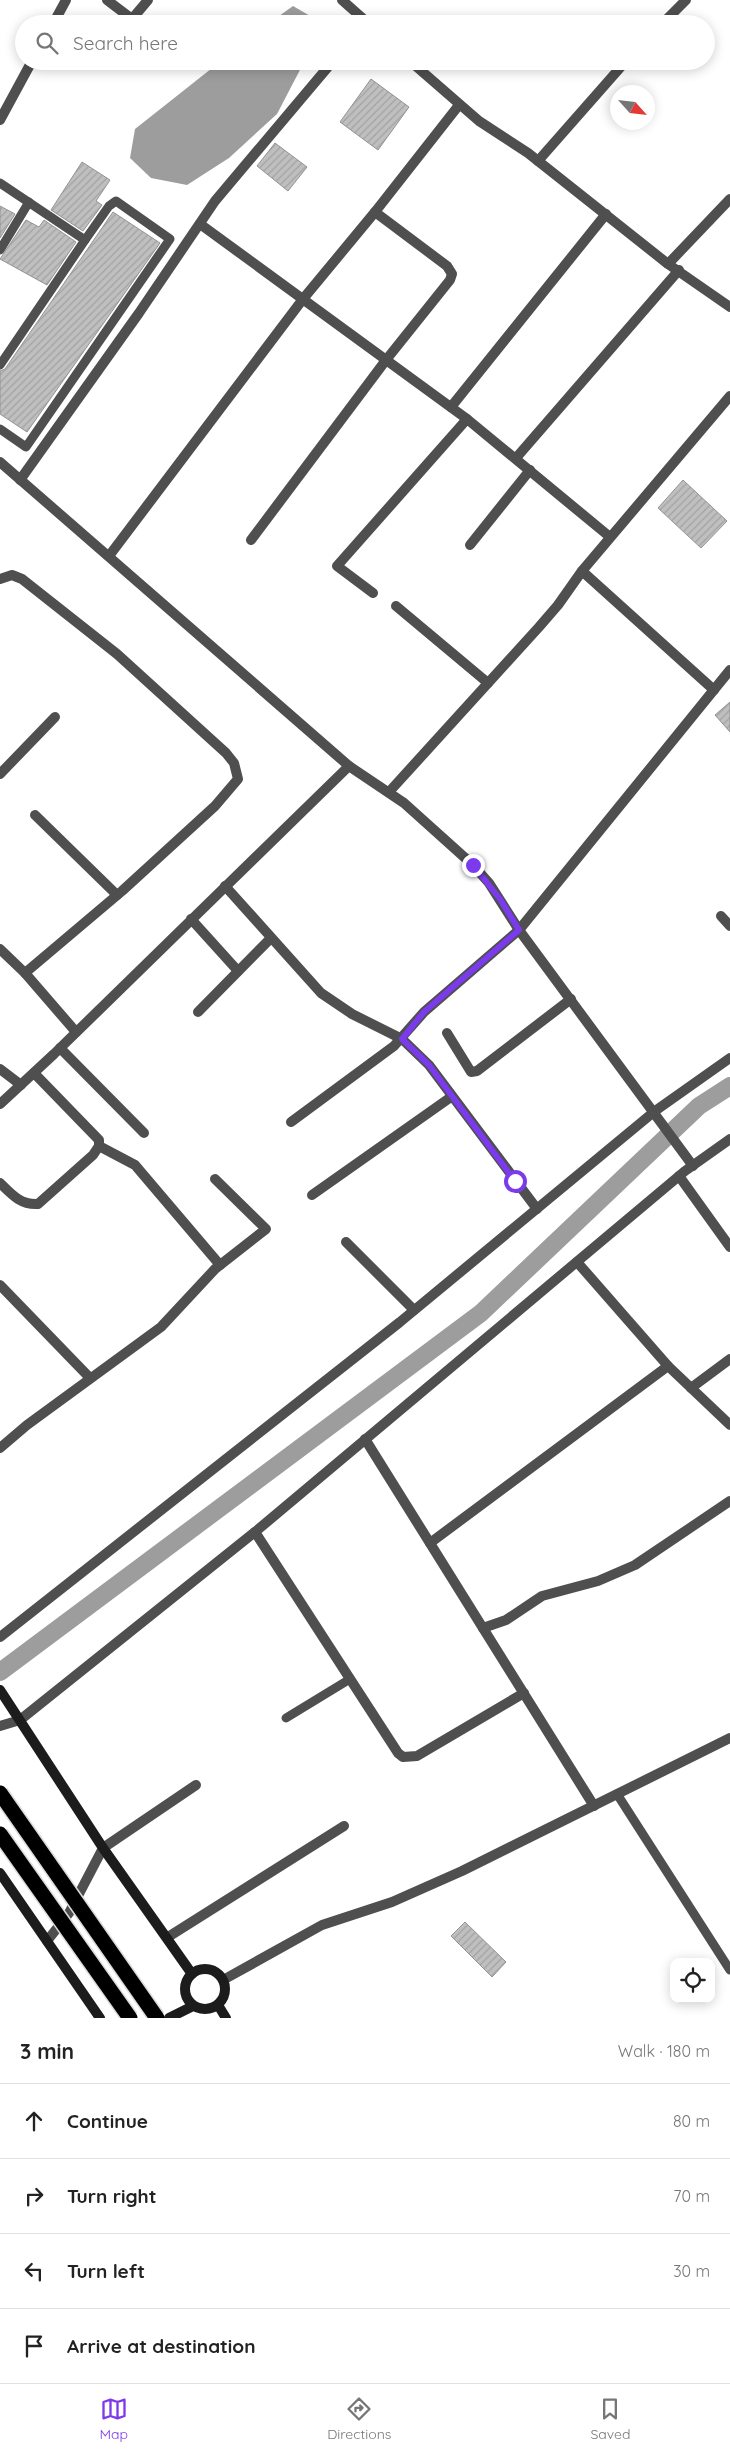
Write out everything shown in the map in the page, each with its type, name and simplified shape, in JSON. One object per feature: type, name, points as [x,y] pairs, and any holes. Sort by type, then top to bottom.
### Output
[{"type":"highway","points":[[0,1793],[156,2018]]},
{"type":"highway","points":[[0,1834],[130,2018]]},
{"type":"street","points":[[58,15],[66,0]]},
{"type":"street","points":[[107,0],[127,15]]},
{"type":"street","points":[[135,15],[148,0]]},
{"type":"street","points":[[342,0],[358,15]]},
{"type":"street","points":[[671,15],[686,0]]},
{"type":"street","points":[[0,120],[27,70]]},
{"type":"street","points":[[20,480],[229,182],[325,70]]},
{"type":"street","points":[[420,70],[459,105],[538,161],[668,264],[730,307]]},
{"type":"street","points":[[538,161],[618,70]]},
{"type":"street","points":[[109,556],[303,299],[375,212],[459,105]]},
{"type":"street","points":[[668,264],[730,198]]},
{"type":"street","points":[[251,540],[386,360],[450,280],[452,274],[447,266],[375,212]]},
{"type":"street","points":[[451,407],[606,214]]},
{"type":"street","points":[[200,224],[467,418],[610,537]]},
{"type":"street","points":[[516,458],[679,270]]},
{"type":"street","points":[[389,792],[558,605],[582,571],[730,396]]},
{"type":"street","points":[[373,593],[337,566],[467,418]]},
{"type":"street","points":[[0,462],[349,766],[389,792],[473,865],[500,899],[519,930],[572,999],[693,1166]]},
{"type":"street","points":[[470,545],[530,470]]},
{"type":"street","points":[[582,571],[714,690]]},
{"type":"street","points":[[0,579],[12,575],[35,588],[145,679],[226,753],[238,771],[238,779],[232,790],[117,895],[25,973]]},
{"type":"street","points":[[396,606],[488,683]]},
{"type":"street","points":[[291,1122],[402,1039],[424,1012],[519,930],[730,670]]},
{"type":"street","points":[[0,774],[55,717]]},
{"type":"street","points":[[0,1104],[60,1048],[349,766]]},
{"type":"street","points":[[35,814],[117,895]]},
{"type":"street","points":[[225,886],[321,993],[352,1014],[402,1039],[429,1065],[451,1097],[537,1209]]},
{"type":"street","points":[[721,916],[730,926]]},
{"type":"street","points":[[191,919],[238,971]]},
{"type":"street","points":[[198,1012],[271,938]]},
{"type":"street","points":[[0,949],[25,973],[76,1032]]},
{"type":"street","points":[[447,1033],[471,1072],[477,1071],[572,999]]},
{"type":"street","points":[[60,1048],[144,1133]]},
{"type":"street","points":[[0,1637],[414,1310],[537,1209],[730,1058]]},
{"type":"street","points":[[0,1069],[21,1084]]},
{"type":"street","points":[[0,1183],[20,1201],[30,1205],[38,1204],[93,1155],[99,1146],[99,1140],[34,1073]]},
{"type":"street","points":[[312,1195],[451,1097]]},
{"type":"street","points":[[0,1726],[20,1720],[255,1532],[679,1176],[730,1139]]},
{"type":"street","points":[[99,1146],[126,1158],[135,1165],[220,1265]]},
{"type":"street","points":[[679,1176],[730,1247]]},
{"type":"street","points":[[0,1448],[90,1378],[162,1327],[220,1265],[266,1229],[214,1179]]},
{"type":"street","points":[[346,1242],[414,1310]]},
{"type":"street","points":[[577,1262],[668,1366],[730,1425]]},
{"type":"street","points":[[0,1285],[90,1378]]},
{"type":"street","points":[[691,1388],[730,1359]]},
{"type":"street","points":[[430,1544],[668,1366]]},
{"type":"street","points":[[365,1439],[594,1806]]},
{"type":"street","points":[[483,1628],[506,1620],[542,1596],[598,1581],[635,1565],[730,1501]]},
{"type":"street","points":[[255,1532],[398,1753],[403,1757],[417,1756],[524,1693]]},
{"type":"street","points":[[0,1690],[103,1848],[168,1937],[192,1974]]},
{"type":"street","points":[[223,1980],[322,1925],[392,1902],[462,1871],[730,1738]]},
{"type":"street","points":[[47,1941],[69,1913],[103,1848],[196,1785]]},
{"type":"street","points":[[168,1937],[344,1826]]},
{"type":"street","points":[[0,1873],[100,2018]]},
{"type":"street","points":[[209,1969],[217,1973],[223,1980],[225,1988],[224,1997],[218,2005],[210,2009],[201,2009],[193,2006],[187,1999],[186,1981],[192,1974],[200,1970],[209,1969]]},
{"type":"street","points":[[218,2005],[226,2018]]},
{"type":"street","points":[[170,2018],[193,2006]]},
{"type":"lane","points":[[0,182],[85,240]]},
{"type":"lane","points":[[0,250],[29,202]]},
{"type":"lane","points":[[0,365],[109,206],[116,202],[170,239],[26,447],[0,429]]},
{"type":"lane","points":[[286,1718],[350,1679]]},
{"type":"lane","points":[[617,1794],[730,1970]]},
{"type":"shaded area","points":[[293,6],[308,15],[280,15]]},
{"type":"shaded area","points":[[210,70],[300,70],[277,114],[229,158],[187,185],[151,178],[130,158],[135,129]]},
{"type":"building","points":[[371,79],[409,107],[378,150],[340,122]]},
{"type":"building","points":[[275,143],[307,167],[288,191],[257,166]]},
{"type":"building","points":[[82,162],[110,180],[96,201],[102,205],[83,231],[51,210]]},
{"type":"building","points":[[0,206],[15,214],[0,238]]},
{"type":"building","points":[[113,212],[160,243],[27,432],[0,414],[0,371],[5,369]]},
{"type":"building","points":[[26,220],[39,227],[44,220],[76,242],[47,285],[0,259]]},
{"type":"building","points":[[683,480],[727,521],[701,548],[658,508]]},
{"type":"building","points":[[730,702],[730,732],[715,715]]},
{"type":"building","points":[[465,1922],[506,1962],[492,1977],[451,1936]]},
{"type":"waterway","points":[[0,1672],[481,1313],[699,1106],[730,1086]]},
{"type":"route","points":[[473,865],[489,883],[519,930],[424,1012],[402,1039],[429,1065],[515,1181]]}]
